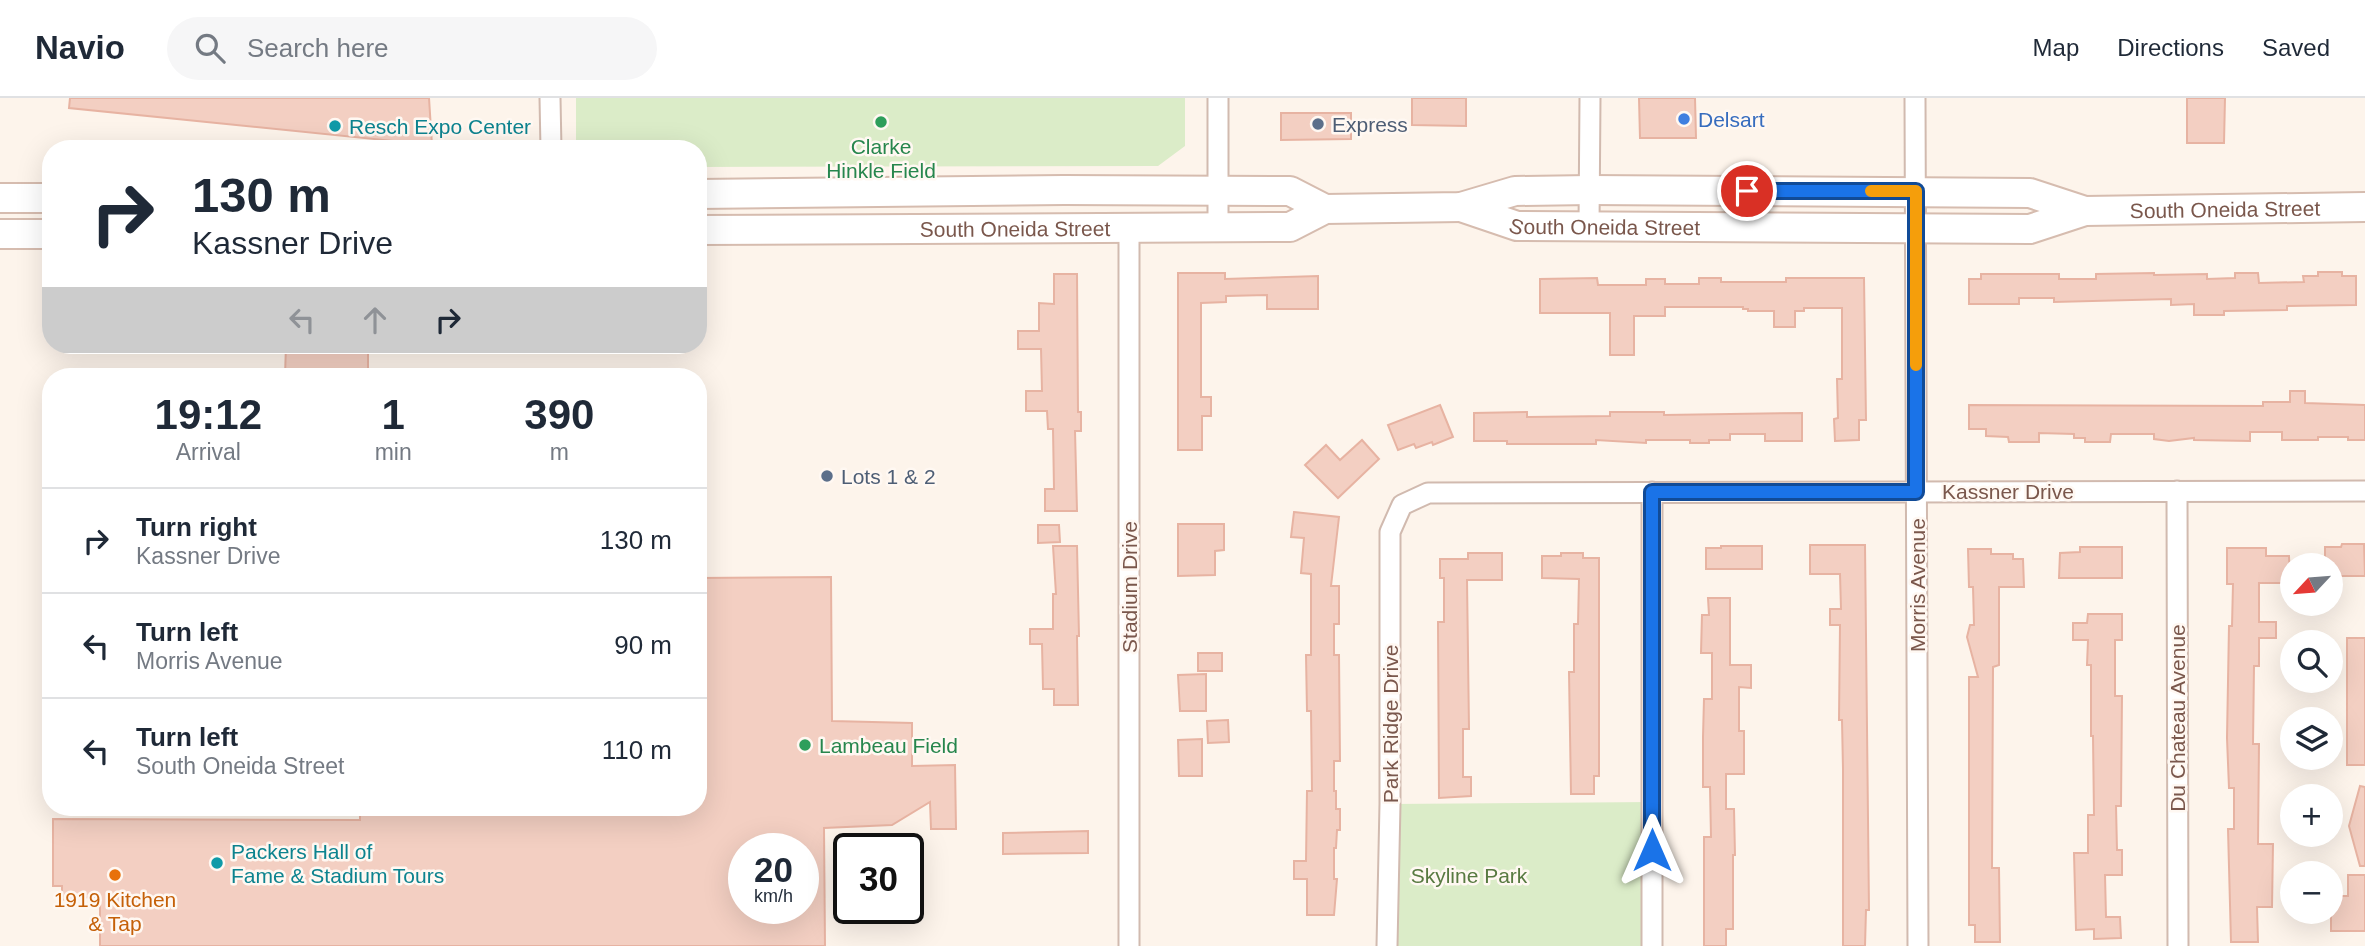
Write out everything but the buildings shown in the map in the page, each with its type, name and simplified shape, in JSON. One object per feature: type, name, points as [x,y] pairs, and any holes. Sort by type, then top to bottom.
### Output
[{"type":"street","points":[[550,98],[551,140]]},
{"type":"street","points":[[1218,98],[1218,228]]},
{"type":"street","points":[[1588,226],[1590,98]]},
{"type":"street","name":"Morris Avenue","points":[[1915,98],[1918,946]]},
{"type":"street","name":"South Oneida Street","points":[[707,194],[1050,190],[1290,191],[1325,209]]},
{"type":"street","name":"South Oneida Street","points":[[707,230],[1290,227],[1325,209],[1461,207],[1515,191],[2030,193],[2085,211]]},
{"type":"street","points":[[0,198],[42,198]]},
{"type":"street","name":"South Oneida Street","points":[[1461,207],[1517,226],[2030,229],[2085,211],[2365,207]]},
{"type":"street","name":"Stadium Drive","points":[[1129,228],[1129,946]]},
{"type":"street","points":[[0,234],[42,234]]},
{"type":"street","name":"Du Chateau Avenue","points":[[2177,491],[2178,946]]},
{"type":"street","name":"Kassner Drive","points":[[1402,505],[1428,493],[2365,491]]},
{"type":"street","points":[[1652,492],[1652,946]]},
{"type":"street","name":"Park Ridge Drive","points":[[1387,946],[1390,532],[1402,505]]},
{"type":"green space","name":"Clarke Hinkle Field","points":[[576,98],[1185,98],[1185,146],[1158,166],[707,167],[707,140],[576,140]]},
{"type":"green space","name":"Skyline Park","points":[[1652,802],[1652,946],[1387,946],[1390,804]]},
{"type":"slow traffic","points":[[1871,191],[1916,191],[1916,365]]},
{"type":"place","name":"Delsart","points":[[1684,119]]},
{"type":"place","name":"Clarke Hinkle Field","points":[[881,122]]},
{"type":"place","name":"Express","points":[[1318,124]]},
{"type":"place","name":"Resch Expo Center","points":[[335,126]]},
{"type":"place","name":"Lots 1 & 2","points":[[827,476]]},
{"type":"place","name":"Lambeau Field","points":[[805,745]]},
{"type":"place","name":"Packers Hall of Fame & Stadium Tours","points":[[217,863]]},
{"type":"place","name":"1919 Kitchen & Tap","points":[[115,875]]},
{"type":"route","points":[[1652,850],[1652,492],[1916,492],[1916,191],[1747,191]]}]
